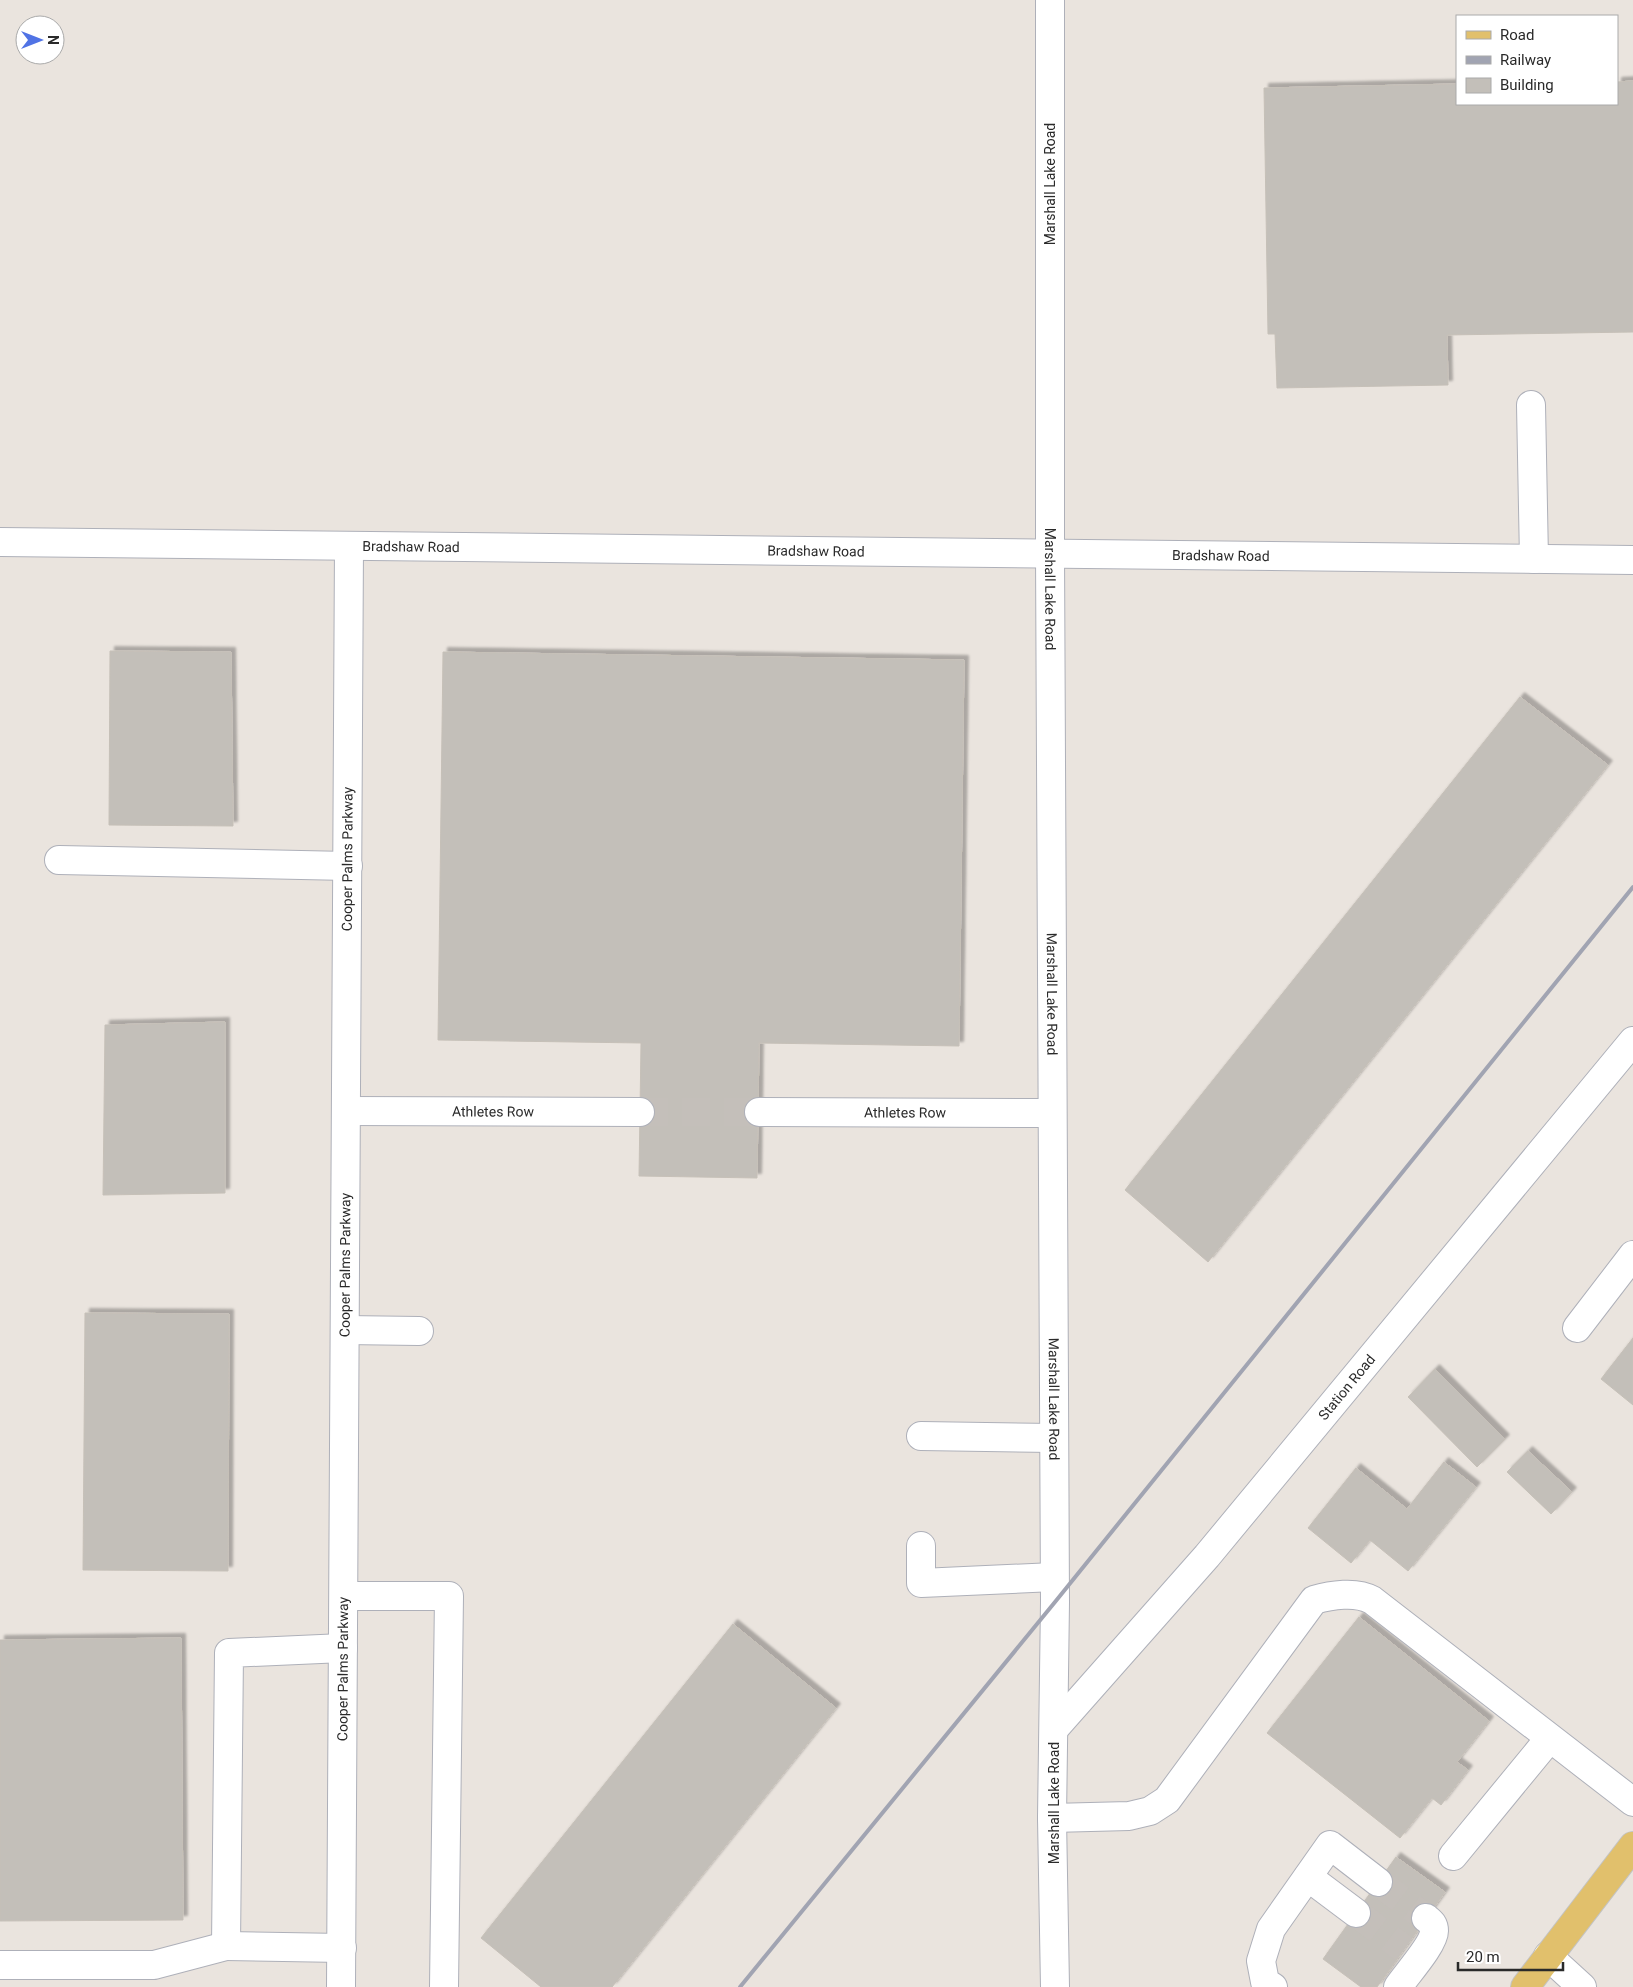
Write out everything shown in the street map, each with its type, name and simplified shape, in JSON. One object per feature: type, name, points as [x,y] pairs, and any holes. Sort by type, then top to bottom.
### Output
[{"type":"main road","points":[[1525,1987],[1633,1846]]},
{"type":"street","name":"Marshall Lake Road","points":[[1050,0],[1054,1577],[1052,1818],[1055,1987]]},
{"type":"street","points":[[1531,405],[1534,559]]},
{"type":"street","name":"Bradshaw Road","points":[[0,542],[1633,560]]},
{"type":"street","name":"Cooper Palms Parkway","points":[[341,1986],[349,546]]},
{"type":"street","points":[[59,860],[348,866]]},
{"type":"street","name":"Station Road","points":[[1054,1729],[1207,1556],[1633,1041]]},
{"type":"street","name":"Athletes Row","points":[[346,1111],[640,1112]]},
{"type":"street","name":"Athletes Row","points":[[759,1112],[1052,1113]]},
{"type":"street","points":[[1577,1328],[1633,1255]]},
{"type":"street","points":[[345,1330],[419,1331]]},
{"type":"street","points":[[920,1436],[1053,1438]]},
{"type":"street","points":[[920,1546],[921,1583],[1054,1577]]},
{"type":"street","points":[[344,1596],[449,1596],[444,1987]]},
{"type":"street","points":[[1052,1818],[1129,1816],[1150,1811],[1167,1800],[1314,1600],[1327,1596],[1364,1596],[1372,1600],[1549,1739],[1633,1802]]},
{"type":"street","points":[[226,1946],[229,1653],[343,1648]]},
{"type":"street","points":[[1453,1856],[1549,1739]]},
{"type":"street","points":[[1319,1861],[1367,1897],[1319,1861]]},
{"type":"street","points":[[1273,1987],[1265,1982],[1261,1961],[1271,1929],[1319,1861]]},
{"type":"street","points":[[1398,1987],[1419,1940]]},
{"type":"street","points":[[0,1965],[154,1964],[226,1946],[342,1948]]},
{"type":"street","points":[[1548,1956],[1582,1987]]},
{"type":"building","points":[[1633,81],[1633,332],[1447,335],[1448,385],[1277,388],[1275,334],[1268,334],[1264,88],[1456,84],[1456,105],[1618,105],[1618,82]]},
{"type":"building","points":[[110,651],[231,652],[233,826],[109,825]]},
{"type":"building","points":[[443,652],[964,660],[959,1046],[759,1043],[757,1178],[639,1176],[641,1043],[438,1040]]},
{"type":"building","points":[[1520,697],[1608,765],[1208,1262],[1125,1190]]},
{"type":"building","points":[[225,1022],[225,1193],[103,1195],[105,1025]]},
{"type":"building","points":[[85,1313],[229,1314],[228,1571],[83,1570]]},
{"type":"building","points":[[1633,1338],[1633,1405],[1601,1379]]},
{"type":"building","points":[[1435,1369],[1505,1439],[1477,1467],[1408,1397]]},
{"type":"building","points":[[1528,1451],[1572,1492],[1551,1514],[1507,1472]]},
{"type":"building","points":[[1444,1462],[1476,1487],[1408,1571],[1370,1540],[1351,1563],[1308,1528],[1356,1468],[1407,1509]]},
{"type":"building","points":[[1359,1617],[1489,1721],[1457,1762],[1468,1770],[1441,1805],[1432,1798],[1400,1838],[1267,1733]]},
{"type":"building","points":[[733,1624],[836,1708],[612,1987],[541,1987],[481,1938]]},
{"type":"building","points":[[181,1638],[183,1920],[0,1921],[0,1640]]},
{"type":"building","points":[[1396,1857],[1445,1892],[1377,1987],[1361,1987],[1323,1959]]},
{"type":"tunnel","points":[[640,1112],[759,1112]]},
{"type":"tunnel","points":[[1378,1882],[1426,1918]]},
{"type":"tunnel","points":[[1356,1913],[1404,1949]]},
{"type":"railway","points":[[740,1987],[1055,1602],[1633,887]]}]
